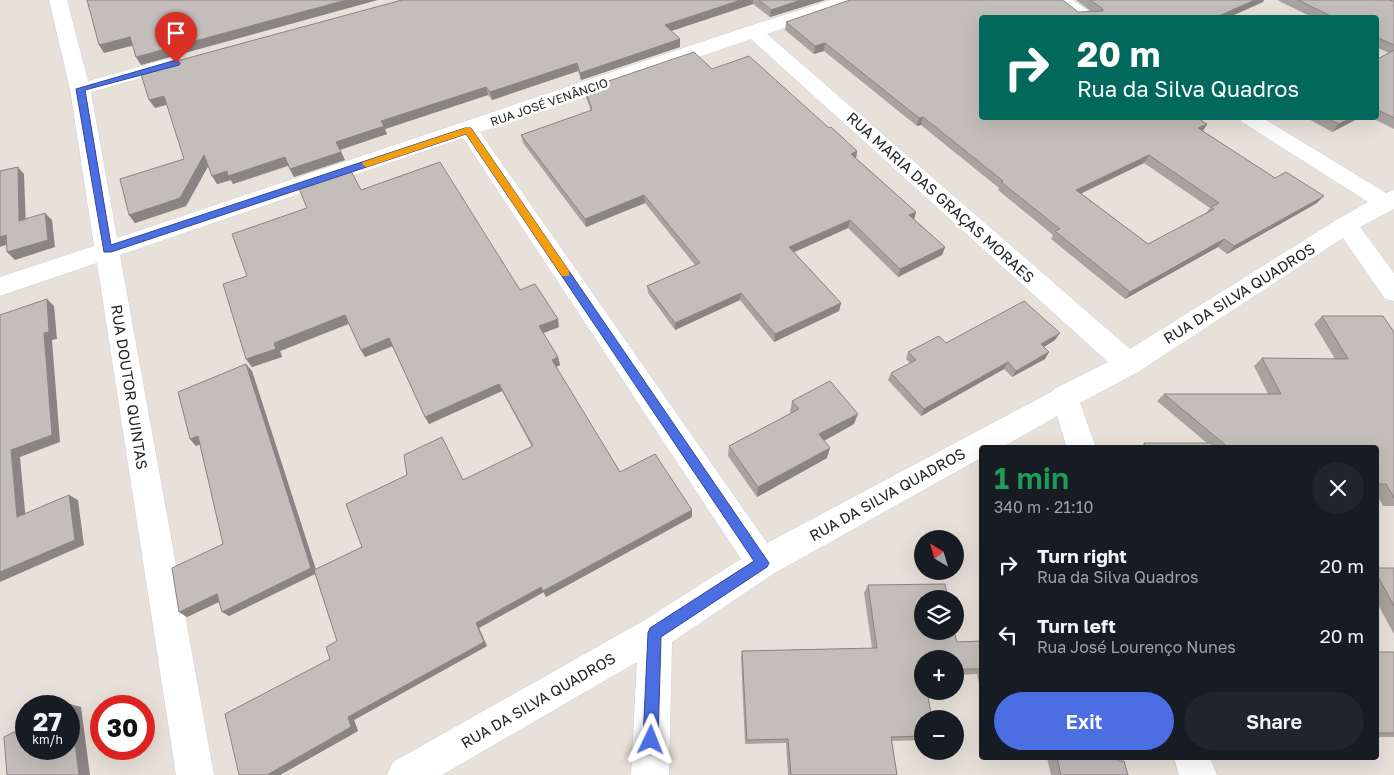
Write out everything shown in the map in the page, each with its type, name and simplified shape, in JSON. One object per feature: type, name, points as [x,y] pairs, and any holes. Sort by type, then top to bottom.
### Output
[{"type":"street","name":"RUA DOUTOR QUINTAS","points":[[58,0],[80,89],[195,775]]},
{"type":"street","name":"RUA JOSÉ VENÂNCIO","points":[[0,288],[107,250],[468,130],[848,0]]},
{"type":"street","points":[[1062,0],[1084,15]]},
{"type":"street","name":"RUA MARIA DAS GRAÇAS MORAES","points":[[753,31],[1128,364]]},
{"type":"street","points":[[80,89],[195,58]]},
{"type":"street","points":[[1252,120],[1390,201]]},
{"type":"street","points":[[468,130],[762,563]]},
{"type":"street","name":"RUA DA SILVA QUADROS","points":[[406,775],[655,633],[762,563],[1064,397],[1128,364],[1346,225],[1390,201]]},
{"type":"street","points":[[1346,225],[1394,292]]},
{"type":"street","points":[[1064,397],[1081,445]]},
{"type":"street","points":[[650,775],[655,633]]},
{"type":"street","points":[[1193,760],[1198,775]]},
{"type":"building","points":[[87,0],[346,0],[136,57],[130,37],[99,45]]},
{"type":"building","points":[[402,0],[741,0],[665,25],[680,39],[580,73],[577,63],[490,92],[486,87],[381,121],[384,126],[336,142],[341,152],[290,169],[285,157],[228,176],[227,171],[212,176],[204,155],[180,198],[129,215],[120,179],[184,159],[164,96],[149,100],[140,71]]},
{"type":"building","points":[[759,0],[801,0],[771,10]]},
{"type":"building","points":[[850,0],[1063,0],[1078,12],[1103,11],[1103,9],[1090,0],[1255,0],[1221,15],[979,15],[979,120],[1200,120],[1207,124],[1198,128],[1275,178],[1286,172],[1324,196],[1234,246],[1224,239],[1130,292],[1055,231],[1060,229],[923,117],[919,118],[825,43],[815,46],[786,22]],"holes":[[[1149,155],[1219,203],[1211,207],[1214,209],[1148,244],[1076,190]]]},
{"type":"building","points":[[1298,0],[1394,1],[1394,45],[1379,38],[1379,15],[1329,15]]},
{"type":"building","points":[[1394,50],[1394,118],[1379,110],[1379,58]]},
{"type":"building","points":[[694,52],[712,69],[749,56],[857,151],[851,154],[916,212],[909,215],[945,247],[900,269],[850,220],[789,247],[841,303],[775,334],[741,293],[675,323],[647,286],[700,263],[644,195],[585,219],[521,135],[592,110],[585,89]]},
{"type":"building","points":[[1331,120],[1347,120],[1339,124]]},
{"type":"building","points":[[440,162],[520,290],[535,284],[558,319],[539,326],[558,357],[552,360],[620,472],[655,454],[692,510],[543,591],[541,587],[476,623],[484,642],[348,717],[351,727],[267,775],[239,775],[225,714],[330,659],[326,647],[337,641],[314,570],[362,547],[346,504],[407,475],[404,455],[442,437],[463,480],[533,446],[499,384],[425,417],[389,338],[361,350],[345,315],[274,343],[276,349],[246,359],[223,284],[247,276],[232,234],[307,208],[298,186],[350,169],[361,190]]},
{"type":"building","points":[[18,167],[19,221],[45,213],[48,240],[7,252],[6,235],[0,237],[0,171]]},
{"type":"building","points":[[47,299],[49,332],[44,333],[52,435],[11,450],[17,517],[69,495],[75,540],[0,572],[0,315]]},
{"type":"building","points":[[1024,301],[1060,333],[1041,344],[1049,352],[1016,371],[1008,362],[924,409],[891,373],[916,360],[908,352],[939,336],[946,343]]},
{"type":"building","points":[[1322,316],[1383,316],[1394,332],[1394,498],[1386,484],[1379,484],[1379,445],[1225,445],[1164,394],[1281,394],[1262,358],[1348,359]]},
{"type":"building","points":[[246,364],[311,568],[222,612],[217,594],[179,612],[172,568],[223,544],[198,436],[190,439],[178,392]]},
{"type":"building","points":[[830,381],[858,414],[819,434],[830,448],[758,487],[729,446],[799,409],[792,401]]},
{"type":"building","points":[[1144,443],[1212,443],[1213,445],[1145,445]]},
{"type":"building","points":[[1379,568],[1394,568],[1394,606],[1379,578]]},
{"type":"building","points":[[945,584],[946,590],[914,590],[914,640],[979,641],[979,669],[964,669],[964,650],[914,650],[914,700],[929,700],[930,710],[914,710],[914,736],[891,737],[897,775],[791,775],[788,739],[747,740],[742,651],[877,648],[868,585]]},
{"type":"building","points":[[1379,652],[1394,652],[1394,733],[1379,733]]},
{"type":"building","points":[[15,732],[15,760],[77,760],[79,775],[7,775],[4,737]]},
{"type":"building","points":[[1057,760],[1124,761],[1128,775],[1061,775]]},
{"type":"slow traffic","points":[[366,164],[468,130],[565,274]]},
{"type":"route","points":[[176,63],[80,89],[107,250],[468,130],[762,563],[655,633],[651,740]]}]
